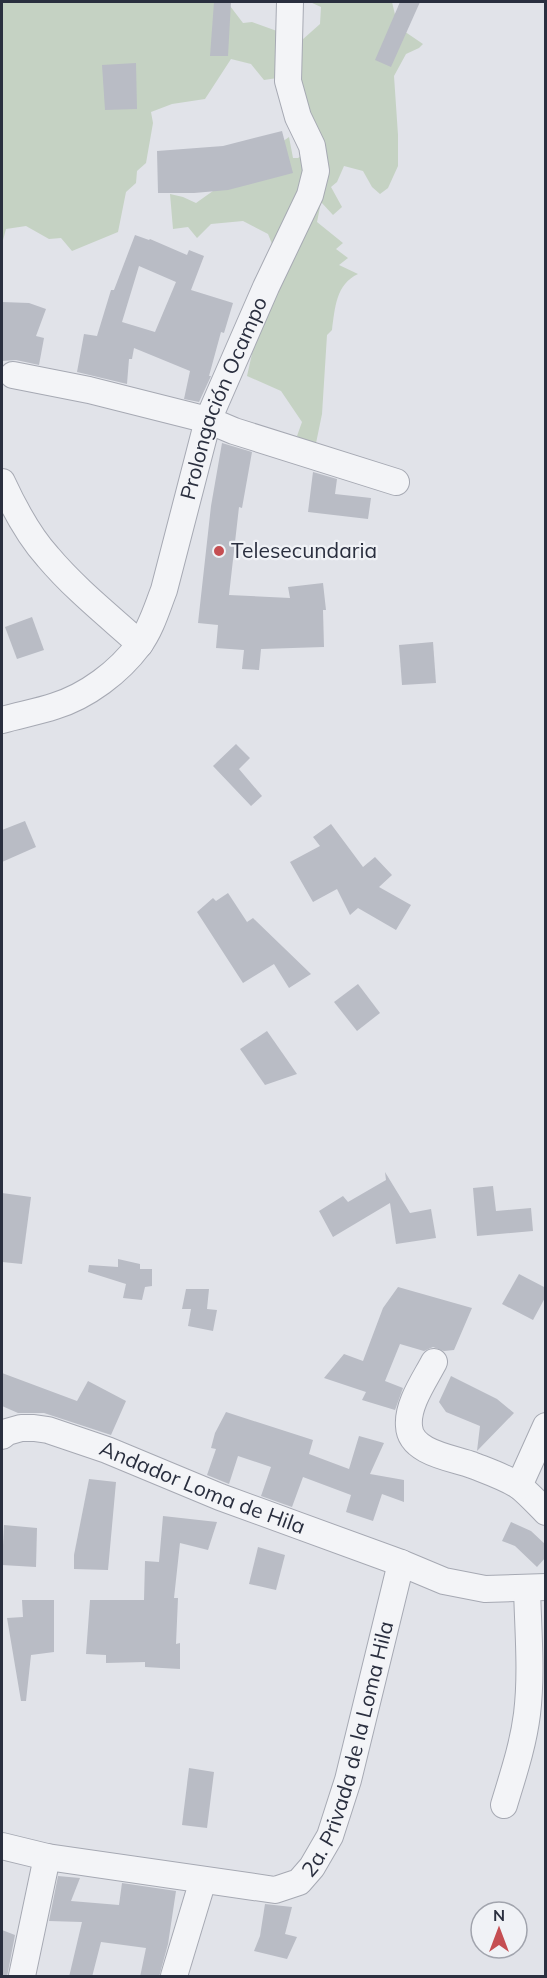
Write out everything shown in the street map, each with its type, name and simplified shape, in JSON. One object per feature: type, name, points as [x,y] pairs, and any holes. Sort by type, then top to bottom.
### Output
[{"type":"street","name":"Prolongación Ocampo","points":[[2,720],[57,706],[78,696],[117,669],[140,644],[154,616],[164,590],[208,420],[266,287],[310,195],[316,171],[312,146],[298,117],[288,81],[290,2]]},
{"type":"street","points":[[13,375],[89,390],[208,420],[396,482]]},
{"type":"street","points":[[2,482],[13,507],[47,557],[140,644]]},
{"type":"street","points":[[434,1362],[413,1402],[408,1424],[410,1434],[417,1444],[432,1453],[470,1464],[519,1486],[546,1512]]},
{"type":"street","points":[[519,1486],[546,1426]]},
{"type":"street","name":"Andador Loma de Hila","points":[[2,1436],[21,1428],[48,1430],[107,1450],[220,1497],[444,1581],[485,1589],[536,1588]]},
{"type":"street","name":"2a. Privada de la Loma Hila","points":[[2,1846],[47,1857],[275,1890],[299,1882],[312,1867],[330,1836],[348,1780],[401,1563]]},
{"type":"street","points":[[504,1805],[519,1755],[527,1714],[536,1588]]},
{"type":"street","points":[[22,1977],[47,1857]]},
{"type":"street","points":[[174,1977],[203,1880]]},
{"type":"green space","points":[[2,2],[227,2],[243,23],[252,22],[302,40],[320,24],[321,7],[310,2],[392,2],[398,27],[423,44],[406,54],[394,76],[398,166],[388,188],[380,194],[372,187],[363,171],[344,166],[337,182],[331,187],[342,207],[333,215],[321,202],[317,222],[343,243],[336,249],[348,258],[339,265],[358,274],[351,278],[341,290],[332,330],[327,335],[322,414],[314,453],[304,440],[297,436],[302,422],[281,391],[247,376],[263,305],[279,261],[268,234],[243,221],[211,224],[197,238],[188,227],[173,229],[170,194],[196,203],[289,137],[293,158],[301,156],[307,133],[284,77],[264,80],[251,64],[231,59],[205,99],[172,104],[151,112],[153,123],[146,163],[137,171],[136,183],[126,192],[118,232],[72,251],[61,238],[49,239],[26,226],[6,229],[2,244]]},
{"type":"building","points":[[214,2],[231,2],[228,56],[210,56]]},
{"type":"building","points":[[400,2],[420,2],[391,67],[375,60]]},
{"type":"building","points":[[136,63],[137,109],[105,110],[102,65]]},
{"type":"building","points":[[282,131],[293,173],[228,190],[158,193],[157,151],[223,146]]},
{"type":"building","points":[[135,235],[187,255],[189,250],[204,256],[191,290],[233,303],[224,333],[221,332],[209,376],[211,376],[199,402],[184,399],[190,371],[134,348],[132,359],[129,359],[127,384],[77,372],[84,334],[97,336],[111,290],[114,290]],"holes":[[[139,266],[176,282],[155,332],[122,322]]]},
{"type":"building","points":[[2,302],[29,303],[46,309],[36,336],[44,338],[39,365],[16,360],[2,361]]},
{"type":"building","points":[[222,443],[252,452],[242,508],[239,507],[229,595],[290,598],[288,587],[323,583],[326,610],[323,610],[324,647],[261,649],[259,670],[242,669],[244,650],[216,648],[218,625],[198,623],[211,506]]},
{"type":"building","points":[[313,472],[337,479],[335,494],[371,498],[368,519],[308,512]]},
{"type":"building","points":[[32,617],[44,650],[17,659],[5,627]]},
{"type":"building","points":[[433,642],[436,683],[402,685],[399,645]]},
{"type":"building","points":[[236,744],[250,758],[239,769],[262,796],[251,806],[213,766]]},
{"type":"building","points":[[25,821],[36,847],[2,862],[2,830]]},
{"type":"building","points":[[331,824],[363,867],[375,857],[392,875],[379,887],[411,905],[396,930],[358,908],[350,915],[337,889],[313,902],[290,862],[320,846],[313,837]]},
{"type":"building","points":[[228,893],[247,922],[253,918],[311,974],[289,988],[274,964],[243,983],[197,912],[213,898],[216,901]]},
{"type":"building","points":[[358,984],[380,1013],[357,1031],[334,1002]]},
{"type":"building","points":[[267,1031],[297,1074],[265,1085],[240,1049]]},
{"type":"building","points":[[385,1172],[410,1213],[431,1209],[436,1238],[396,1244],[390,1203],[333,1237],[319,1211],[343,1196],[348,1202],[386,1180]]},
{"type":"building","points":[[493,1186],[496,1211],[531,1208],[533,1231],[477,1236],[473,1188]]},
{"type":"building","points":[[2,1193],[31,1197],[22,1264],[2,1262]]},
{"type":"building","points":[[118,1259],[140,1264],[140,1269],[152,1269],[152,1286],[145,1287],[142,1300],[123,1298],[126,1284],[88,1272],[89,1265],[118,1267]]},
{"type":"building","points":[[519,1274],[546,1288],[546,1296],[533,1320],[502,1304]]},
{"type":"building","points":[[398,1287],[472,1308],[454,1350],[444,1351],[433,1347],[424,1351],[400,1344],[385,1381],[403,1388],[395,1410],[362,1400],[366,1392],[324,1378],[344,1354],[363,1361],[383,1308]]},
{"type":"building","points":[[186,1289],[209,1289],[207,1309],[217,1310],[213,1331],[188,1326],[191,1309],[182,1309]]},
{"type":"building","points":[[2,1373],[77,1401],[88,1381],[126,1401],[111,1435],[44,1413],[18,1413],[2,1406]]},
{"type":"building","points":[[451,1376],[497,1399],[514,1413],[477,1451],[480,1426],[446,1412],[439,1402]]},
{"type":"building","points":[[226,1412],[313,1440],[309,1454],[349,1469],[359,1436],[384,1443],[370,1474],[404,1480],[404,1502],[382,1494],[373,1521],[346,1512],[351,1495],[303,1477],[292,1507],[261,1496],[271,1467],[238,1456],[229,1484],[207,1475],[216,1449],[211,1448],[215,1433]]},
{"type":"building","points":[[89,1479],[116,1482],[108,1570],[74,1569],[74,1555]]},
{"type":"building","points":[[163,1516],[217,1522],[208,1550],[180,1543],[174,1598],[178,1598],[176,1644],[180,1643],[180,1669],[145,1667],[145,1662],[106,1663],[106,1655],[86,1654],[90,1600],[144,1600],[145,1561],[159,1562]]},
{"type":"building","points":[[511,1522],[531,1531],[546,1545],[546,1557],[537,1567],[515,1546],[502,1541]]},
{"type":"building","points":[[4,1525],[37,1528],[36,1567],[2,1565]]},
{"type":"building","points":[[258,1547],[285,1555],[276,1590],[249,1584]]},
{"type":"building","points":[[22,1600],[54,1600],[54,1652],[31,1655],[26,1701],[21,1701],[7,1618],[23,1617]]},
{"type":"building","points":[[189,1768],[214,1772],[207,1828],[182,1825]]},
{"type":"building","points":[[58,1876],[80,1878],[71,1901],[119,1905],[122,1883],[176,1891],[168,1944],[159,1977],[140,1977],[146,1948],[101,1942],[92,1977],[69,1977],[82,1922],[49,1921]]},
{"type":"building","points":[[265,1904],[292,1907],[285,1934],[297,1937],[287,1959],[254,1951],[260,1936]]},
{"type":"building","points":[[2,1930],[15,1935],[7,1977],[2,1977]]},
{"type":"place","name":"Telesecundaria","points":[[219,551]]}]
